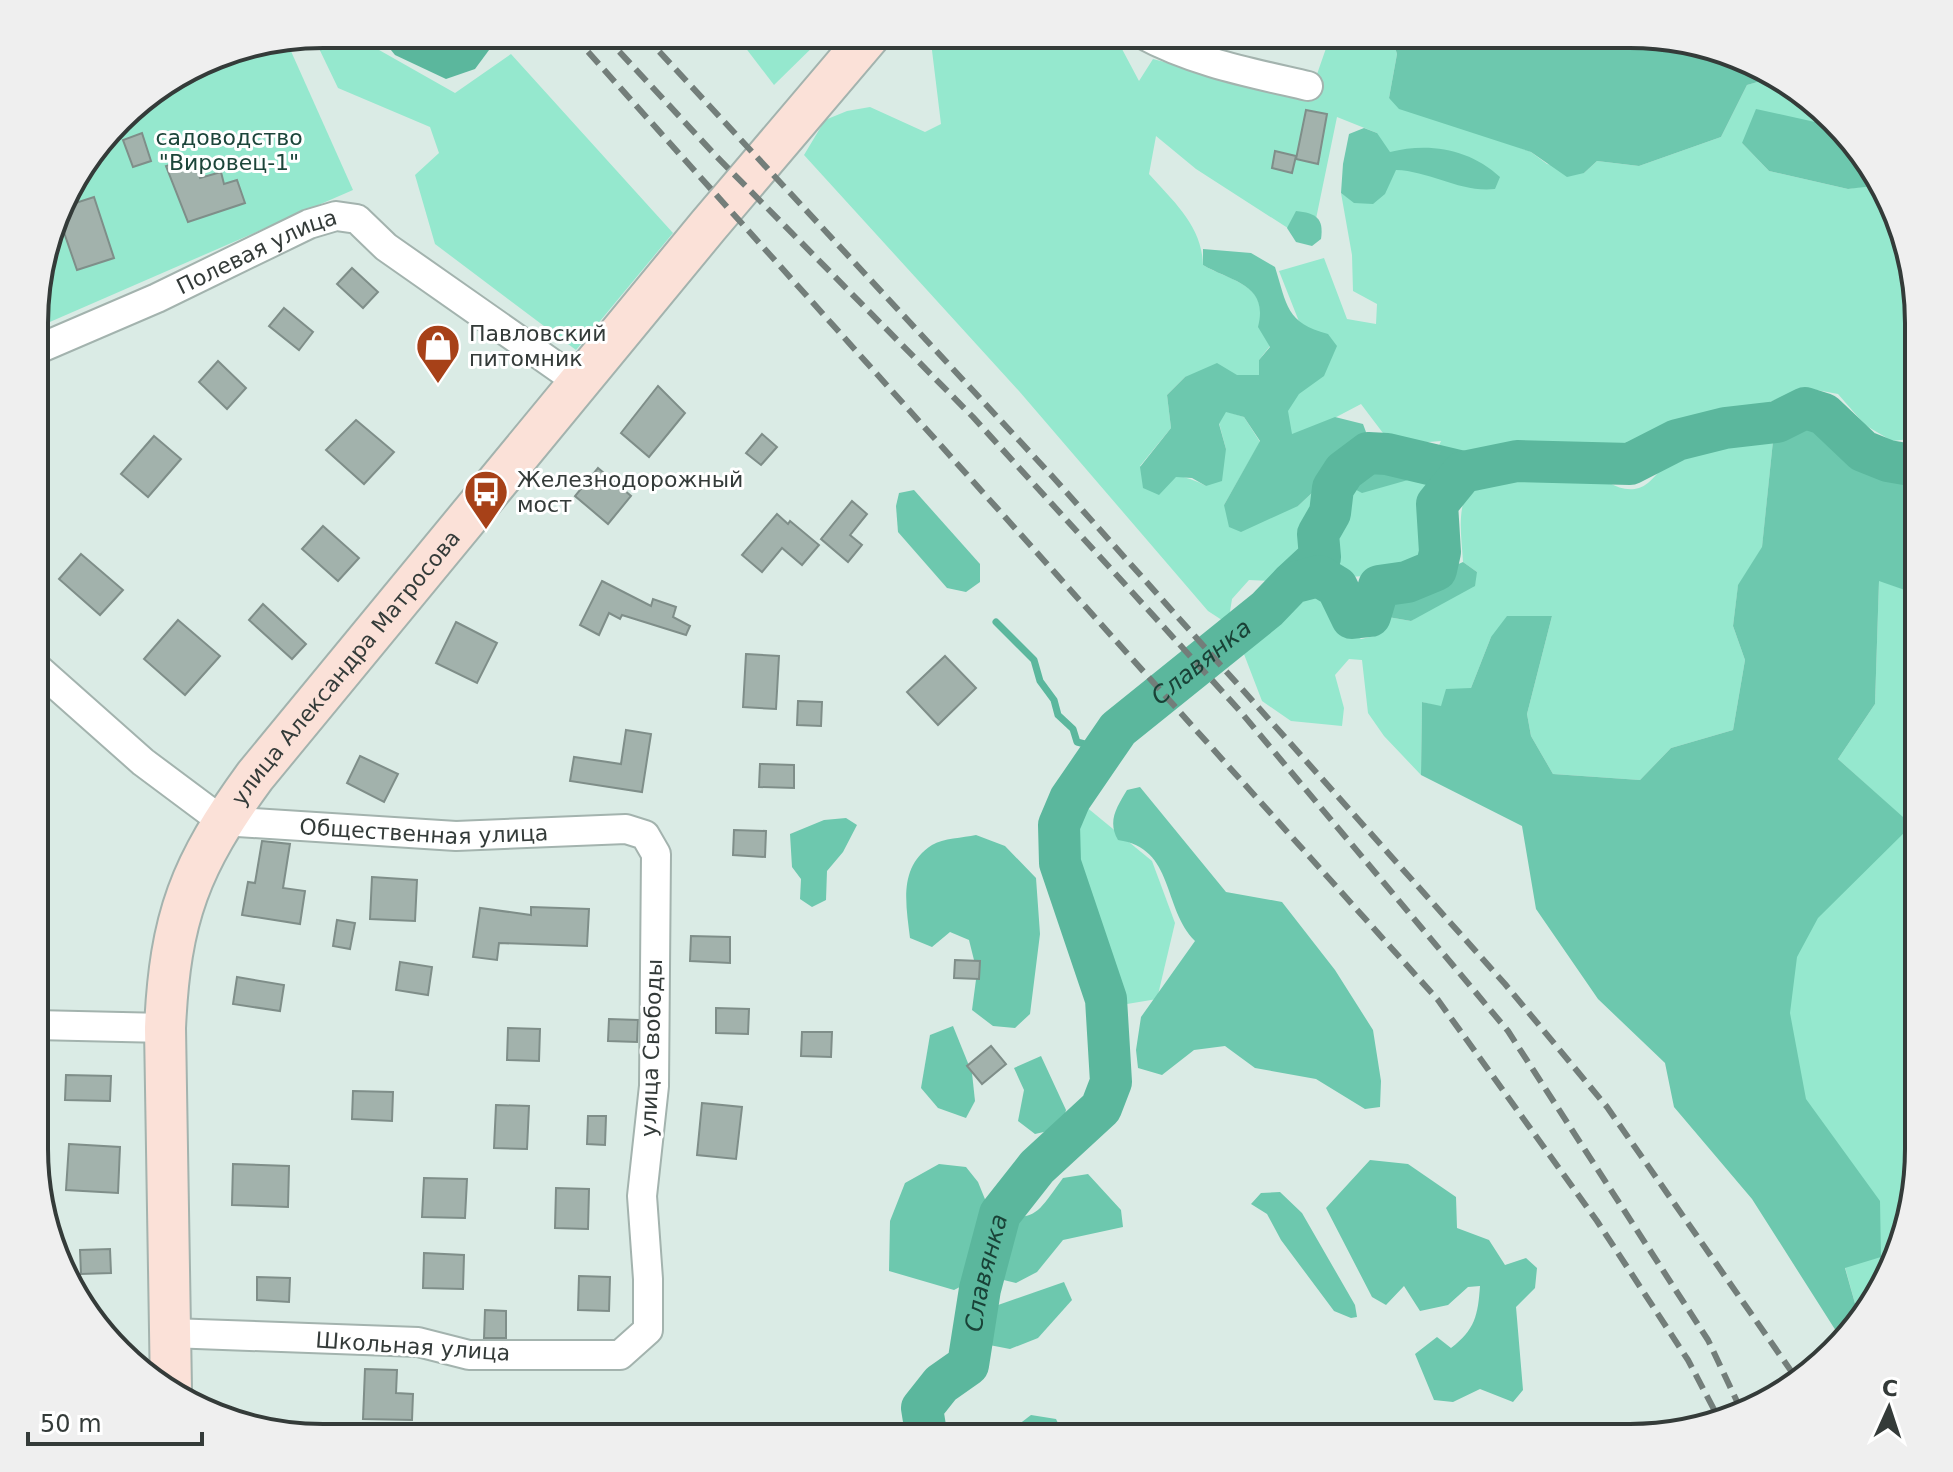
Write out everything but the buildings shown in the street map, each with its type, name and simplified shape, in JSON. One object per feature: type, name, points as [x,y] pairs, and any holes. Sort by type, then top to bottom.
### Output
[{"type":"main road","name":"улица Александра Матросова","points":[[171,1378],[165,1028],[172,945],[198,864],[222,821],[265,764],[859,48]]},
{"type":"street","points":[[1169,49],[1308,86]]},
{"type":"street","name":"Полевая улица","points":[[48,345],[157,298],[309,224],[336,216],[357,219],[386,247],[580,383]]},
{"type":"street","points":[[48,678],[143,762],[222,821]]},
{"type":"street","name":"Общественная улица","points":[[222,821],[456,836],[626,829]]},
{"type":"street","name":"улица Свободы","points":[[626,829],[645,835],[656,854],[654,1086],[642,1196],[648,1330]]},
{"type":"street","points":[[49,1025],[165,1028]]},
{"type":"street","name":"Школьная улица","points":[[170,1333],[418,1342],[469,1355],[620,1355],[648,1330]]},
{"type":"green space","points":[[319,48],[376,48],[455,93],[511,54],[673,233],[576,350],[435,244],[415,175],[439,153],[430,127],[338,88]]},
{"type":"green space","points":[[746,48],[811,48],[774,85]]},
{"type":"green space","points":[[932,48],[1122,49],[1139,81],[1153,59],[1308,100],[1326,49],[1395,49],[1389,98],[1531,152],[1547,164],[1584,173],[1597,161],[1639,166],[1721,137],[1747,85],[1760,81],[1797,105],[1820,125],[1742,143],[1769,171],[1848,189],[1868,186],[1884,218],[1900,270],[1904,305],[1905,440],[1892,441],[1865,425],[1838,394],[1806,388],[1716,423],[1677,430],[1642,446],[1602,453],[1539,447],[1466,458],[1438,487],[1429,511],[1434,549],[1425,563],[1404,573],[1350,577],[1311,560],[1270,581],[1249,580],[1232,599],[1228,624],[1208,611],[1019,391],[804,155],[825,120],[847,111],[870,107],[925,132],[941,124]],"holes":[[[1337,117],[1377,133],[1354,202],[1341,193],[1352,255],[1353,291],[1377,304],[1376,324],[1347,319],[1324,258],[1279,271],[1319,372],[1263,410],[1285,444],[1361,404],[1392,445],[1441,441],[1436,452],[1444,460],[1330,476],[1298,506],[1224,505],[1260,442],[1244,417],[1225,411],[1219,423],[1226,449],[1206,486],[1140,466],[1171,428],[1167,395],[1185,377],[1260,375],[1259,360],[1270,346],[1259,327],[1261,313],[1253,293],[1246,286],[1203,265],[1198,238],[1192,226],[1149,174],[1156,136],[1196,169],[1311,243]]]},
{"type":"green space","name":"садоводство \"Вировец-1\"","points":[[290,50],[353,190],[48,323],[50,287],[63,235],[94,170],[142,116],[170,94],[201,76],[252,57]]},
{"type":"green space","points":[[1773,441],[1762,548],[1738,586],[1733,626],[1745,660],[1733,730],[1671,748],[1640,780],[1553,774],[1531,736],[1527,714],[1552,616],[1491,637],[1471,688],[1441,707],[1422,702],[1421,775],[1384,736],[1368,713],[1362,660],[1349,659],[1335,675],[1344,708],[1342,726],[1291,721],[1262,701],[1242,649],[1301,590],[1319,588],[1333,596],[1349,630],[1361,639],[1379,635],[1388,617],[1411,621],[1477,572],[1463,562],[1461,515],[1471,488],[1484,480],[1518,471],[1556,471],[1587,474],[1632,489],[1648,483],[1683,454],[1734,443]]},
{"type":"green space","points":[[1879,580],[1905,590],[1904,819],[1838,759],[1875,704]]},
{"type":"green space","points":[[1079,801],[1152,861],[1175,923],[1157,999],[1121,1005],[1064,836]]},
{"type":"green space","points":[[1904,827],[1904,1167],[1900,1202],[1890,1237],[1868,1286],[1855,1305],[1790,1067],[1712,884]]},
{"type":"shaded area","points":[[389,48],[490,48],[475,69],[446,79],[395,55]]},
{"type":"shaded area","points":[[1395,49],[1648,49],[1683,53],[1718,63],[1760,81],[1747,85],[1721,137],[1639,166],[1597,161],[1584,173],[1567,177],[1531,152],[1399,109],[1389,98]]},
{"type":"shaded area","points":[[1756,109],[1818,123],[1837,142],[1868,187],[1848,189],[1769,171],[1742,143]]},
{"type":"shaded area","points":[[1364,128],[1377,133],[1390,152],[1419,148],[1448,150],[1476,160],[1500,177],[1495,189],[1482,189],[1396,170],[1385,194],[1373,204],[1354,203],[1341,193],[1343,164],[1349,134]]},
{"type":"shaded area","points":[[1296,211],[1309,213],[1320,221],[1321,239],[1312,246],[1296,242],[1287,228]]},
{"type":"shaded area","points":[[1203,249],[1251,253],[1275,267],[1290,311],[1304,324],[1328,334],[1337,346],[1324,376],[1299,394],[1288,411],[1292,434],[1335,417],[1363,424],[1370,443],[1436,452],[1444,460],[1415,478],[1362,493],[1330,476],[1298,506],[1241,532],[1229,527],[1224,505],[1260,441],[1244,417],[1226,412],[1219,424],[1226,449],[1222,481],[1206,486],[1192,478],[1176,477],[1159,495],[1143,488],[1140,467],[1171,428],[1167,395],[1185,377],[1217,363],[1237,375],[1259,375],[1259,360],[1270,347],[1258,327],[1260,313],[1253,293],[1246,286],[1203,265]]},
{"type":"shaded area","points":[[1814,426],[1852,457],[1905,478],[1905,590],[1879,581],[1875,704],[1838,759],[1904,818],[1904,833],[1818,918],[1797,957],[1790,1013],[1806,1099],[1880,1201],[1881,1257],[1845,1268],[1855,1305],[1836,1331],[1752,1199],[1674,1107],[1665,1063],[1598,999],[1536,909],[1522,826],[1421,775],[1422,702],[1441,706],[1446,689],[1471,688],[1491,637],[1507,616],[1552,616],[1527,714],[1531,736],[1553,774],[1640,780],[1671,748],[1733,730],[1745,660],[1733,626],[1738,585],[1762,547],[1773,441]]},
{"type":"shaded area","points":[[914,490],[980,564],[980,582],[966,592],[947,588],[898,532],[896,506],[899,493]]},
{"type":"shaded area","points":[[1463,562],[1477,572],[1475,586],[1411,621],[1388,617],[1378,600]]},
{"type":"shaded area","points":[[1140,787],[1226,892],[1282,902],[1335,970],[1373,1030],[1381,1081],[1380,1107],[1365,1109],[1316,1079],[1255,1068],[1225,1046],[1194,1050],[1162,1075],[1138,1068],[1136,1050],[1141,1017],[1195,941],[1177,912],[1159,867],[1136,845],[1118,840],[1115,833],[1113,820],[1120,802],[1127,790]]},
{"type":"shaded area","points":[[846,818],[857,825],[843,852],[827,871],[826,900],[812,907],[800,899],[801,879],[792,867],[790,834],[824,820]]},
{"type":"shaded area","points":[[976,835],[1005,846],[1036,878],[1040,934],[1030,1014],[1015,1028],[993,1026],[972,1010],[977,972],[969,940],[950,932],[932,947],[910,938],[906,899],[909,875],[914,864],[932,845]]},
{"type":"shaded area","points":[[953,1026],[972,1073],[975,1101],[966,1118],[938,1108],[921,1088],[930,1035]]},
{"type":"shaded area","points":[[1041,1056],[1066,1110],[1061,1128],[1035,1134],[1018,1121],[1024,1090],[1014,1068]]},
{"type":"shaded area","points":[[1370,1160],[1408,1164],[1456,1197],[1457,1228],[1489,1240],[1505,1265],[1526,1258],[1537,1268],[1535,1288],[1516,1307],[1523,1390],[1513,1402],[1480,1389],[1453,1402],[1434,1400],[1415,1354],[1437,1337],[1451,1348],[1465,1335],[1476,1314],[1480,1286],[1468,1287],[1448,1305],[1420,1311],[1404,1286],[1386,1305],[1372,1297],[1326,1208]]},
{"type":"shaded area","points":[[939,1164],[966,1167],[978,1182],[991,1214],[1018,1217],[1027,1216],[1041,1207],[1063,1178],[1088,1174],[1121,1210],[1123,1227],[1063,1240],[1037,1272],[1016,1283],[983,1275],[954,1290],[889,1271],[890,1221],[905,1183]]},
{"type":"shaded area","points":[[1280,1192],[1302,1213],[1355,1305],[1357,1317],[1351,1318],[1334,1311],[1281,1240],[1267,1214],[1251,1204],[1261,1193]]},
{"type":"shaded area","points":[[1064,1282],[1072,1300],[1038,1338],[1010,1349],[984,1344],[981,1311]]},
{"type":"shaded area","points":[[1031,1415],[1056,1419],[1058,1424],[1020,1424]]},
{"type":"waterway","name":"Славянка","points":[[924,1423],[922,1408],[941,1384],[968,1365],[980,1289],[1000,1214],[1037,1167],[1101,1108],[1111,1082],[1106,999],[1060,863],[1059,825],[1070,799],[1118,729],[1267,609],[1292,583],[1319,576],[1337,587],[1352,618],[1370,616],[1379,586],[1407,582],[1436,570],[1440,552],[1437,504],[1463,472],[1517,461],[1630,464],[1677,440],[1725,428],[1777,422],[1805,408],[1824,414],[1863,451],[1905,464]]},
{"type":"waterway","points":[[1292,583],[1320,557],[1318,534],[1330,513],[1333,488],[1344,471],[1368,453],[1387,454],[1463,472]]},
{"type":"waterway","points":[[996,622],[1034,660],[1040,681],[1054,700],[1058,715],[1073,729],[1077,742],[1104,749]]},
{"type":"railway","points":[[585,48],[1438,1000],[1597,1221],[1688,1360],[1714,1410]]},
{"type":"railway","points":[[616,48],[717,157],[973,417],[1240,711],[1508,1031],[1708,1340],[1737,1402]]},
{"type":"railway","points":[[656,48],[1052,476],[1505,984],[1607,1107],[1791,1371]]},
{"type":"place","name":"Павловский питомник","points":[[438,385]]},
{"type":"place","name":"Железнодорожный мост","points":[[486,531]]}]
